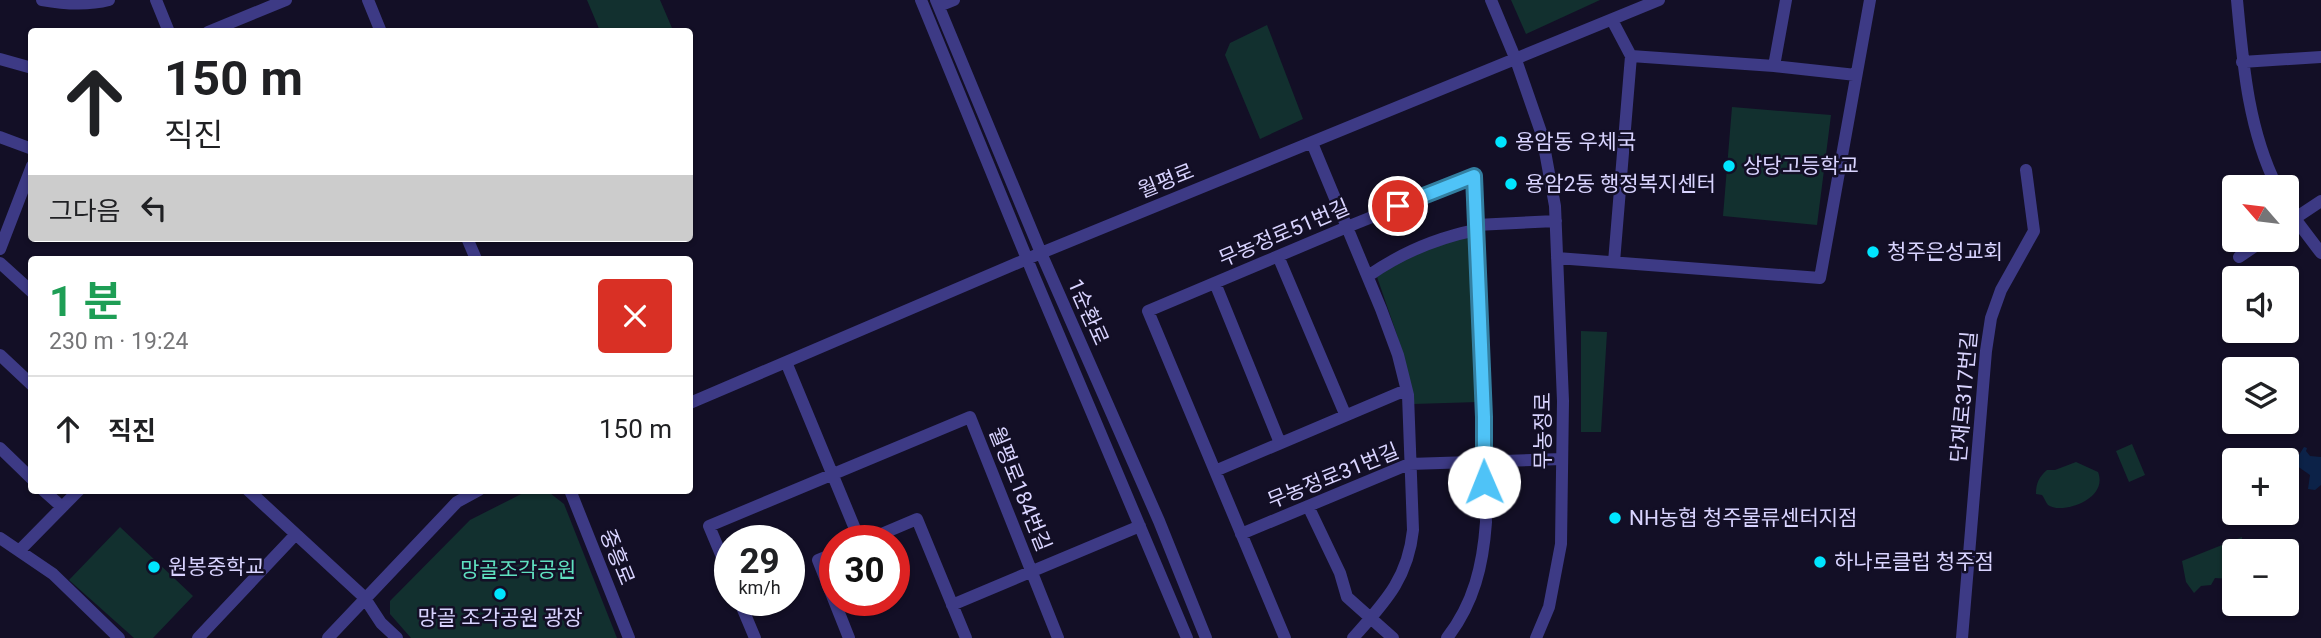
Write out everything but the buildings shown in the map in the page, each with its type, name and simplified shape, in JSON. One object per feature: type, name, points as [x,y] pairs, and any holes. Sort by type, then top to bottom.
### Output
[{"type":"street","points":[[42,0],[62,4],[108,0]]},
{"type":"street","points":[[156,0],[167,28]]},
{"type":"street","points":[[218,28],[286,0]]},
{"type":"street","points":[[368,0],[379,28]]},
{"type":"street","name":"1순환로","points":[[921,0],[1187,638]]},
{"type":"street","points":[[938,3],[954,0]]},
{"type":"street","name":"무농정로","points":[[1491,0],[1516,60],[1542,135],[1555,206],[1563,401],[1561,544],[1549,607],[1536,638]]},
{"type":"street","name":"월평로","points":[[693,402],[1041,253],[1659,0]]},
{"type":"street","points":[[1774,66],[1786,0]]},
{"type":"street","points":[[1557,258],[1820,278],[1870,0]]},
{"type":"street","points":[[2237,0],[2242,62],[2255,131],[2272,175]]},
{"type":"street","name":"1순환로","points":[[938,3],[1041,253],[1159,521],[1206,638]]},
{"type":"street","points":[[1612,20],[1631,56],[1614,262]]},
{"type":"street","points":[[1631,56],[1856,75]]},
{"type":"street","points":[[2242,62],[2321,57]]},
{"type":"street","points":[[0,59],[28,67]]},
{"type":"street","points":[[0,137],[28,148]]},
{"type":"street","points":[[1312,143],[1368,276],[1398,355],[1406,390],[1413,530],[1411,550],[1403,574],[1389,598],[1353,638]]},
{"type":"street","name":"단재로317번길","points":[[1962,638],[1986,349],[1991,318],[2001,289],[2034,231],[2026,170]]},
{"type":"street","points":[[0,249],[28,176]]},
{"type":"street","name":"무농정로51번길","points":[[1215,471],[1149,311],[1474,176],[1476,228]]},
{"type":"street","points":[[2300,211],[2321,201]]},
{"type":"street","points":[[1368,276],[1419,246],[1453,234],[1476,228],[1556,221]]},
{"type":"street","points":[[1447,638],[1474,591],[1482,563],[1486,522],[1476,228]]},
{"type":"street","points":[[2300,228],[2321,253]]},
{"type":"street","points":[[2239,257],[2246,252]]},
{"type":"street","points":[[1278,256],[1345,414]]},
{"type":"street","points":[[0,263],[28,288]]},
{"type":"street","points":[[1215,283],[1280,443]]},
{"type":"street","points":[[0,355],[28,381]]},
{"type":"street","points":[[786,362],[855,525]]},
{"type":"street","points":[[1285,638],[1215,471],[1406,390]]},
{"type":"street","name":"월평로184번길","points":[[714,538],[709,526],[970,416],[1058,638]]},
{"type":"street","points":[[0,449],[28,475]]},
{"type":"street","name":"무농정로31번길","points":[[1241,534],[1409,464],[1562,459]]},
{"type":"street","points":[[47,494],[62,508]]},
{"type":"street","points":[[19,551],[75,494]]},
{"type":"street","points":[[252,494],[364,597],[381,623],[397,638]]},
{"type":"street","points":[[328,638],[457,502],[472,494]]},
{"type":"street","name":"중흥로","points":[[572,494],[629,638]]},
{"type":"street","points":[[1308,506],[1340,573],[1347,597],[1393,638]]},
{"type":"street","points":[[902,525],[917,519],[966,638]]},
{"type":"street","points":[[952,605],[1140,526]]},
{"type":"street","points":[[198,638],[296,534]]},
{"type":"street","points":[[0,538],[53,574],[119,638]]},
{"type":"street","points":[[746,616],[755,638]]},
{"type":"street","points":[[840,616],[849,638]]},
{"type":"green space","points":[[587,0],[660,0],[672,28],[599,28]]},
{"type":"green space","points":[[1511,0],[1600,0],[1526,34]]},
{"type":"green space","points":[[1267,25],[1303,119],[1260,139],[1225,55],[1230,43]]},
{"type":"green space","points":[[1732,107],[1831,115],[1817,225],[1723,216]]},
{"type":"green space","points":[[1470,236],[1479,402],[1413,404],[1397,335],[1377,277],[1411,257]]},
{"type":"green space","points":[[1581,331],[1607,332],[1601,432],[1581,432]]},
{"type":"green space","points":[[2132,444],[2145,475],[2129,482],[2116,451]]},
{"type":"green space","points":[[2076,462],[2098,472],[2100,482],[2097,490],[2082,503],[2063,508],[2048,505],[2042,495],[2036,494],[2040,478],[2047,470],[2055,470]]},
{"type":"green space","name":"망골조각공원","points":[[521,494],[551,494],[564,504],[617,638],[411,638],[390,614],[390,601],[470,520]]},
{"type":"green space","points":[[120,527],[193,596],[153,638],[134,638],[69,580]]},
{"type":"green space","points":[[2222,545],[2222,578],[2215,578],[2211,585],[2201,586],[2194,593],[2186,582],[2182,561]]},
{"type":"water","points":[[2304,447],[2310,456],[2321,457],[2321,485],[2315,490],[2308,489],[2310,475],[2299,467],[2299,455]]},
{"type":"place","name":"용암동 우체국","points":[[1501,142]]},
{"type":"place","name":"상당고등학교","points":[[1729,166]]},
{"type":"place","name":"용암2동 행정복지센터","points":[[1511,184]]},
{"type":"place","name":"청주은성교회","points":[[1873,252]]},
{"type":"place","name":"NH농협 청주물류센터지점","points":[[1615,518]]},
{"type":"place","name":"하나로클럽 청주점","points":[[1820,562]]},
{"type":"place","name":"원봉중학교","points":[[154,567]]},
{"type":"place","name":"망골 조각공원 광장","points":[[500,594]]},
{"type":"route","points":[[1398,206],[1474,176],[1484,417],[1484,482]]}]
